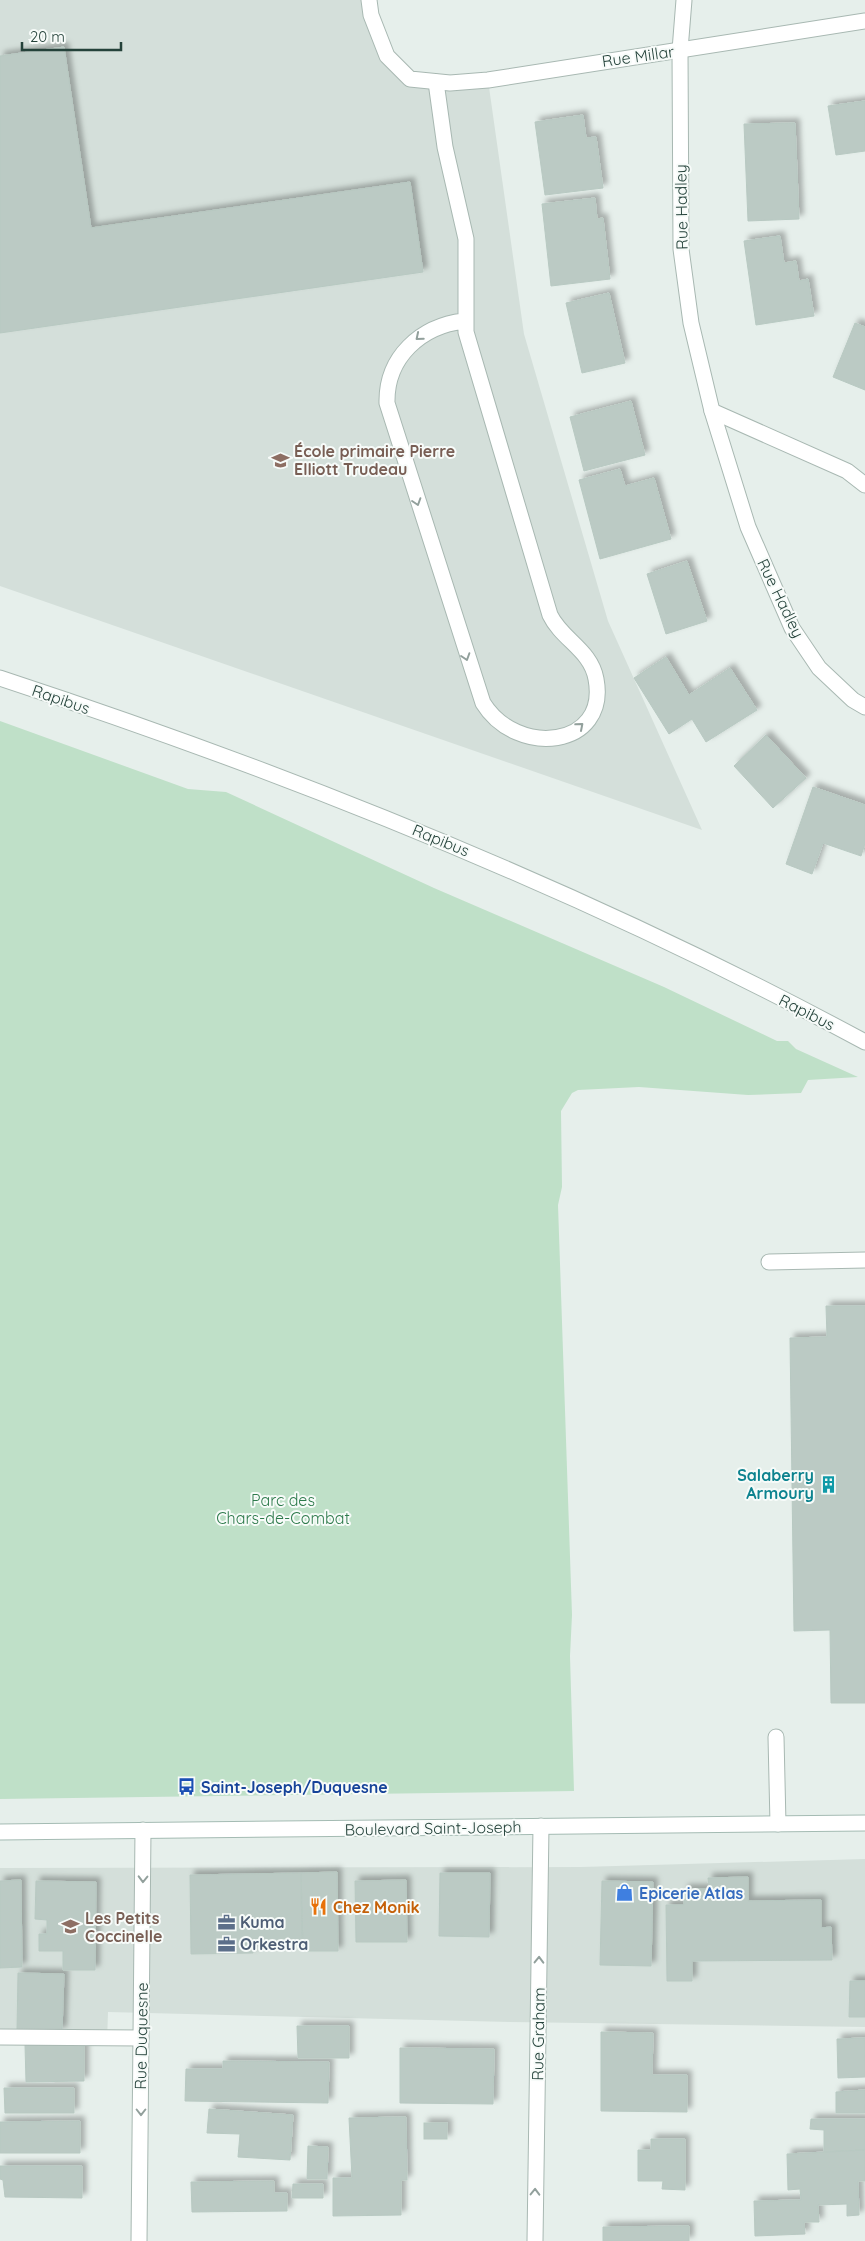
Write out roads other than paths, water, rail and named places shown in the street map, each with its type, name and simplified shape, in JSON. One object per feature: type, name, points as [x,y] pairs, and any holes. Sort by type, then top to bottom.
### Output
[{"type":"street","name":"Rue Millar","points":[[368,0],[371,15],[387,56],[410,79],[450,83],[488,80],[865,20]]},
{"type":"street","name":"Rue Hadley","points":[[684,0],[680,50],[681,250],[691,323],[712,411],[748,527],[792,628],[819,668],[854,700],[865,707]]},
{"type":"street","points":[[436,82],[445,146],[466,239],[464,321],[550,615],[559,631],[590,662],[596,678],[596,696],[591,713],[580,727],[562,737],[538,739],[511,731],[492,714],[480,697],[387,403],[387,392],[392,372],[413,342],[426,331],[437,326],[464,321]]},
{"type":"street","points":[[712,411],[847,471],[865,484]]},
{"type":"street","name":"Rapibus","points":[[0,678],[262,770],[468,850],[657,938],[865,1042]]},
{"type":"street","points":[[769,1262],[865,1260]]},
{"type":"street","points":[[776,1737],[778,1824]]},
{"type":"street","name":"Boulevard Saint-Joseph","points":[[0,1832],[865,1823]]},
{"type":"street","name":"Rue Graham","points":[[534,2241],[541,1826]]},
{"type":"street","name":"Rue Duquesne","points":[[140,2241],[143,1830]]},
{"type":"street","points":[[0,2037],[141,2038]]},
{"type":"place","name":"École primaire Pierre Elliott Trudeau","points":[[280,460]]},
{"type":"place","name":"Salaberry Armoury","points":[[828,1484]]},
{"type":"place","name":"Saint-Joseph/Duquesne","points":[[187,1787]]},
{"type":"place","name":"Epicerie Atlas","points":[[625,1893]]},
{"type":"place","name":"Chez Monik","points":[[319,1907]]},
{"type":"place","name":"Kuma","points":[[226,1922]]},
{"type":"place","name":"Les Petits Coccinelle","points":[[71,1927]]},
{"type":"place","name":"Orkestra","points":[[226,1944]]},
{"type":"park label","name":"Parc des Chars-de-Combat","points":[[283,1509]]}]
